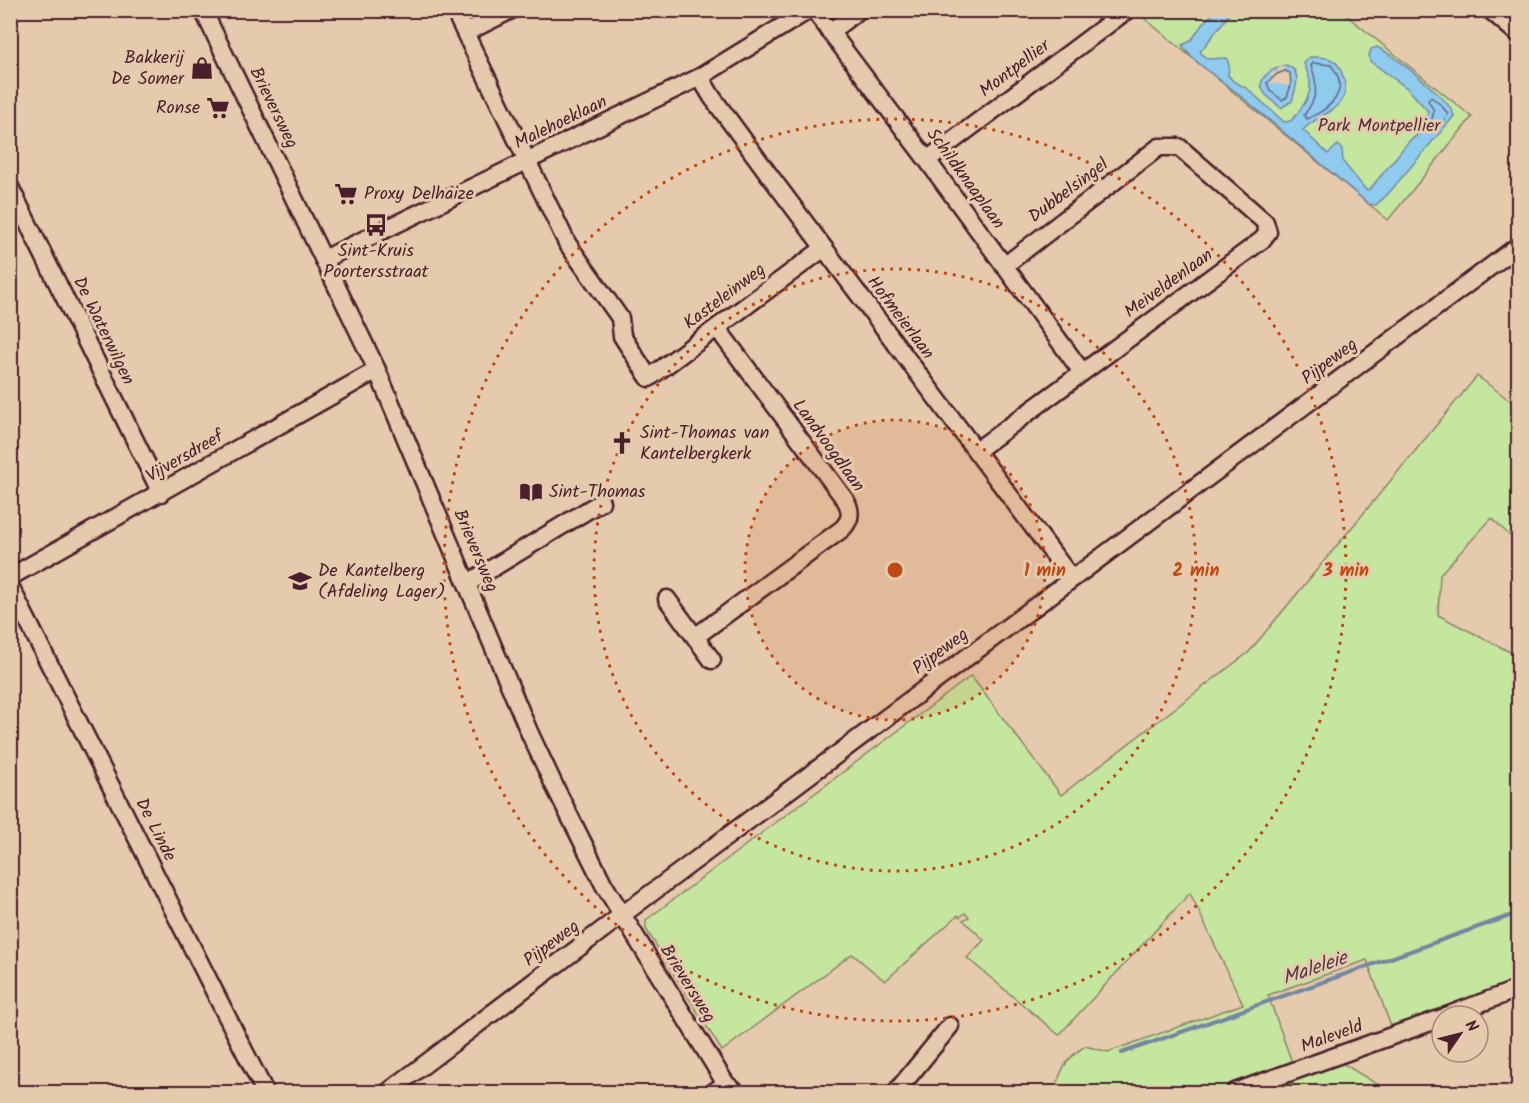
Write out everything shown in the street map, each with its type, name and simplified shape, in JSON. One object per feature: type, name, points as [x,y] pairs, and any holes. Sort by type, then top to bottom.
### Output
[{"type":"street","name":"Brieversweg","points":[[204,10],[377,370],[530,734],[599,876],[725,1090]]},
{"type":"street","points":[[454,10],[527,162]]},
{"type":"street","points":[[465,33],[511,10]]},
{"type":"street","name":"Malehoeklaan","points":[[324,260],[700,77],[809,10]]},
{"type":"street","name":"Schildknaaplaan","points":[[814,10],[1082,372]]},
{"type":"street","points":[[830,32],[859,10]]},
{"type":"street","name":"Montpellier","points":[[927,160],[1127,10]]},
{"type":"street","points":[[1490,10],[1518,34]]},
{"type":"street","name":"Hofmeierlaan","points":[[700,77],[712,97],[1072,579]]},
{"type":"street","name":"Dubbelsingel","points":[[1004,266],[1159,147]]},
{"type":"street","name":"Meiveldenlaan","points":[[976,451],[1262,240],[1268,231],[1265,222],[1179,147],[1159,147]]},
{"type":"street","name":"Kasteleinweg","points":[[527,162],[567,243],[620,318],[622,336],[649,378],[824,248]]},
{"type":"street","name":"De Waterwilgen","points":[[10,186],[161,494]]},
{"type":"street","name":"Pijpeweg","points":[[388,1092],[1518,246]]},
{"type":"street","name":"Landvoogdlaan","points":[[695,637],[842,529],[850,517],[850,509],[846,501],[717,328]]},
{"type":"street","name":"Vijversdreef","points":[[10,577],[161,494],[377,370]]},
{"type":"street","points":[[468,584],[601,502]]},
{"type":"street","name":"De Linde","points":[[10,586],[265,1092]]},
{"type":"street","points":[[667,599],[712,660]]},
{"type":"street","points":[[1478,1004],[1518,989]]},
{"type":"street","name":"Maleveld","points":[[1235,1092],[1430,1022]]},
{"type":"street","points":[[896,1092],[950,1026]]},
{"type":"green space","name":"Park Montpellier","points":[[1142,10],[1341,11],[1472,117],[1388,220],[1138,13]]},
{"type":"green space","points":[[1477,376],[1516,405],[1518,403],[1518,544],[1492,518],[1440,574],[1438,615],[1512,653],[1518,646],[1518,989],[1478,1004],[1430,1004],[1430,1022],[1394,1035],[1367,960],[1268,995],[1295,1071],[1334,1058],[1390,1092],[1054,1092],[1065,1066],[1085,1046],[1108,1052],[1243,1004],[1190,893],[1059,1035],[967,958],[984,940],[963,920],[969,917],[965,913],[960,917],[958,915],[885,981],[852,954],[722,1051],[646,929],[646,920],[971,676],[1061,795],[1249,652]]},
{"type":"water","points":[[1217,10],[1232,11],[1200,52],[1207,59],[1227,58],[1228,75],[1233,81],[1248,89],[1284,122],[1291,121],[1305,103],[1309,93],[1310,79],[1304,63],[1310,57],[1328,58],[1336,62],[1345,84],[1345,94],[1336,108],[1303,130],[1328,154],[1338,145],[1342,149],[1343,162],[1366,190],[1370,189],[1410,140],[1420,132],[1428,111],[1408,89],[1370,61],[1371,49],[1377,47],[1408,68],[1444,100],[1454,116],[1388,194],[1376,205],[1369,204],[1187,52],[1182,45],[1190,41],[1203,23]]},
{"type":"water","points":[[1285,65],[1294,70],[1297,80],[1292,101],[1281,108],[1265,94],[1261,85],[1266,74]]},
{"type":"pier","points":[[1285,65],[1284,72],[1291,73],[1289,86],[1270,83],[1272,72],[1277,73],[1278,68]]},
{"type":"waterway","name":"Maleleie","points":[[1122,1053],[1518,913]]},
{"type":"place","name":"Bakkerij De Somer","points":[[202,68]]},
{"type":"place","name":"Ronse","points":[[218,108]]},
{"type":"place","name":"Proxy Delhaize","points":[[346,194]]},
{"type":"place","name":"Sint-Kruis Poortersstraat","points":[[376,225]]},
{"type":"place","name":"Sint-Thomas van Kantelbergkerk","points":[[622,443]]},
{"type":"place","name":"Sint-Thomas","points":[[531,492]]},
{"type":"place","name":"De Kantelberg (Afdeling Lager)","points":[[300,581]]}]
